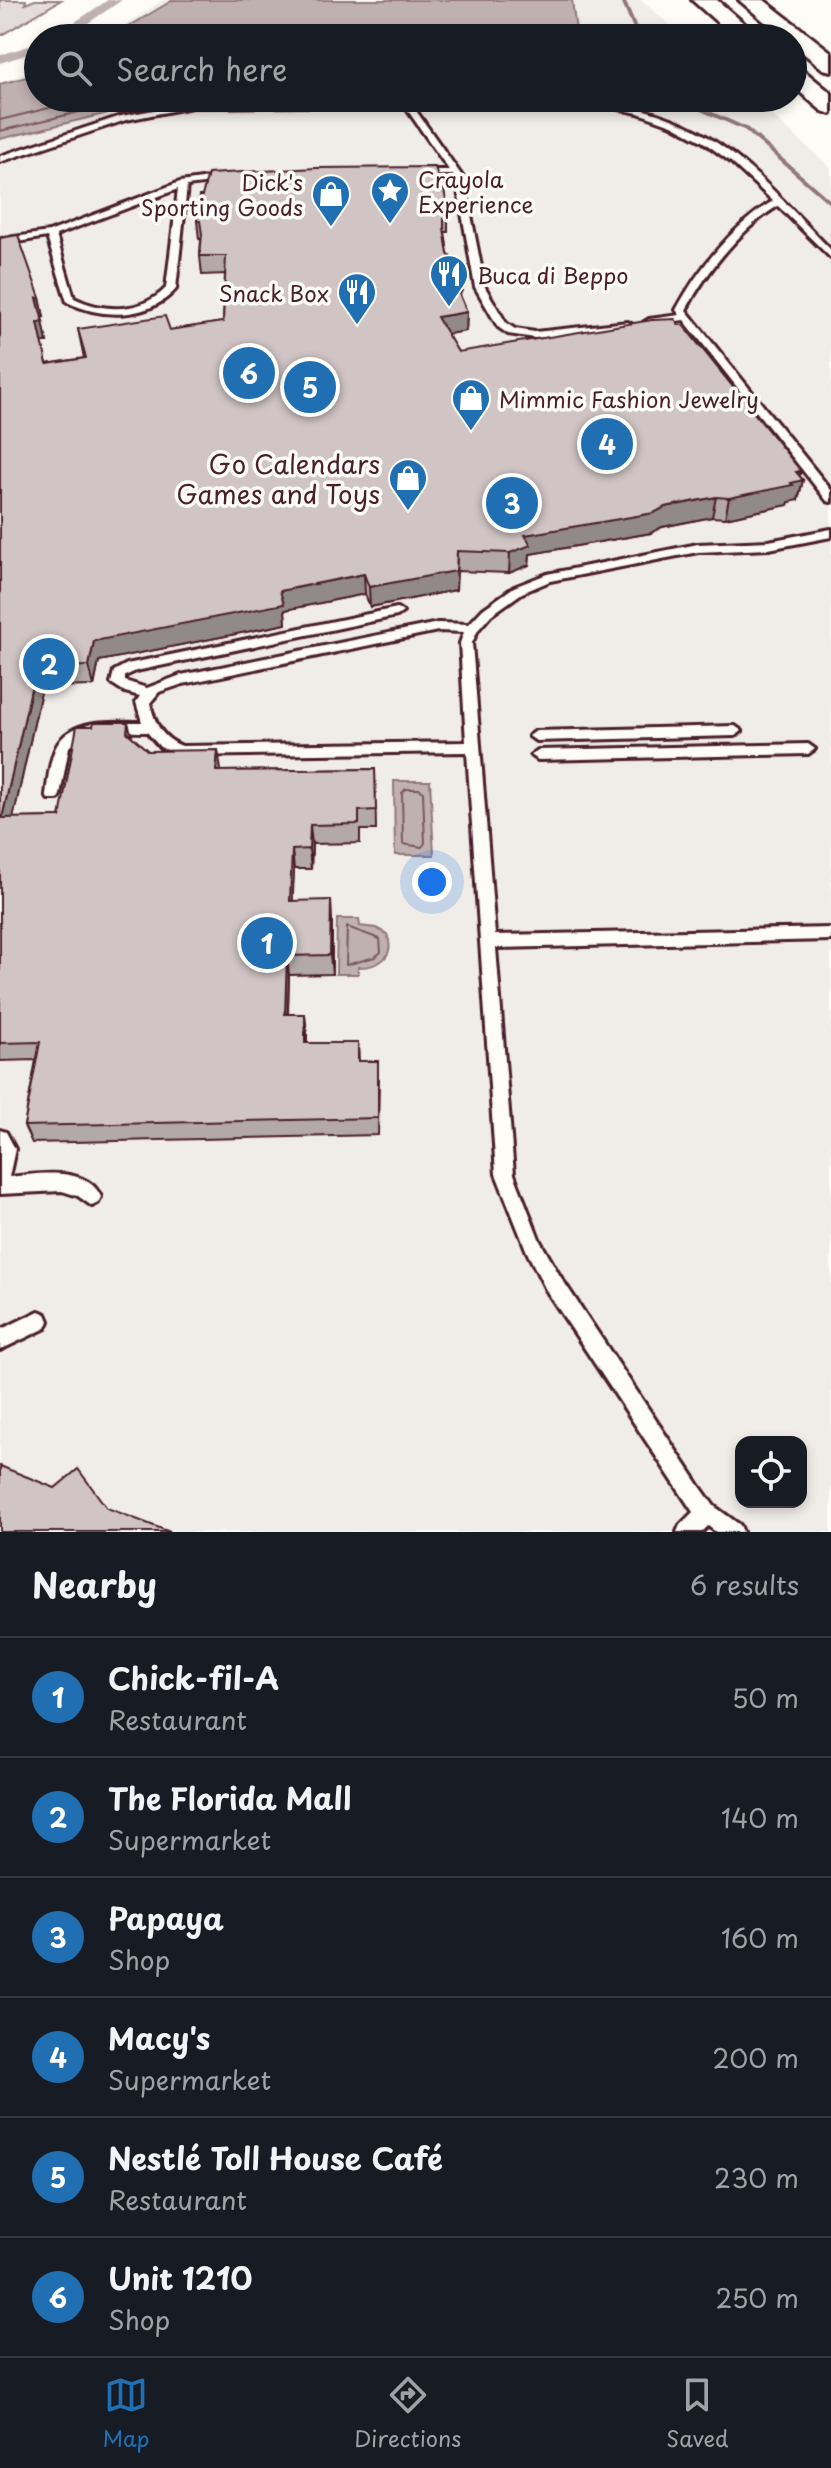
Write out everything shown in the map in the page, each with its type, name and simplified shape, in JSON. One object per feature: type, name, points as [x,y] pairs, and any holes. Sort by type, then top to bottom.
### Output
[{"type":"highway","points":[[703,0],[732,24]]},
{"type":"highway","points":[[750,0],[780,24]]},
{"type":"highway","points":[[807,45],[831,64]]},
{"type":"highway","points":[[807,86],[831,106]]},
{"type":"lane","points":[[0,159],[116,120],[153,112]]},
{"type":"lane","points":[[413,112],[456,172],[480,287],[506,329],[543,335],[684,317]]},
{"type":"lane","points":[[637,112],[684,128],[709,141],[729,156],[831,255]]},
{"type":"lane","points":[[407,174],[456,172]]},
{"type":"lane","points":[[0,242],[51,234],[183,184],[234,179]]},
{"type":"lane","points":[[51,234],[70,300],[108,312],[138,307],[164,297],[171,289],[183,184]]},
{"type":"lane","points":[[777,203],[746,224],[681,307],[684,317],[831,498]]},
{"type":"lane","points":[[733,1532],[707,1513],[553,1283],[517,1209],[505,1174],[466,651],[472,628],[508,596],[558,575],[698,548],[757,547],[831,533]]},
{"type":"lane","points":[[148,693],[122,687],[118,683],[119,674],[132,667],[397,612]]},
{"type":"lane","points":[[342,624],[350,645]]},
{"type":"lane","points":[[472,628],[438,627],[226,670],[169,683],[148,693],[143,702],[150,727],[165,745],[191,752],[473,747]]},
{"type":"lane","points":[[220,649],[226,670]]},
{"type":"lane","points":[[53,795],[61,750],[69,738],[95,728],[150,727]]},
{"type":"lane","points":[[536,736],[735,731]]},
{"type":"lane","points":[[538,755],[808,749]]},
{"type":"lane","points":[[487,942],[831,934]]},
{"type":"lane","points":[[0,1138],[6,1149],[0,1183],[68,1183],[86,1189],[92,1197]]},
{"type":"lane","points":[[0,1340],[39,1321]]},
{"type":"lane","points":[[687,1532],[707,1513]]},
{"type":"shaded area","points":[[0,0],[26,0],[25,4],[35,0],[61,0],[0,36]]},
{"type":"shaded area","points":[[163,0],[641,0],[669,24],[126,24]]},
{"type":"shaded area","points":[[24,74],[24,112],[768,112],[831,168],[831,1532],[0,1532],[0,82]]},
{"type":"water","points":[[173,0],[572,0],[575,24],[133,24]]},
{"type":"water","points":[[24,78],[24,112],[113,112],[0,139],[0,84]]},
{"type":"water","points":[[394,781],[430,781],[434,855],[395,855]]},
{"type":"water","points":[[337,919],[359,919],[360,926],[376,928],[387,934],[389,949],[384,959],[373,965],[358,967],[358,974],[336,974]]},
{"type":"building","points":[[435,167],[441,189],[444,189],[448,213],[444,214],[444,228],[448,254],[463,271],[456,286],[467,312],[437,317],[458,352],[652,320],[675,319],[801,471],[796,472],[803,480],[791,483],[793,485],[729,498],[716,497],[665,507],[654,513],[525,535],[531,545],[510,553],[457,551],[456,571],[369,587],[364,574],[280,591],[284,604],[94,641],[89,666],[36,667],[2,818],[60,817],[77,726],[93,726],[94,722],[128,722],[127,732],[148,751],[218,750],[216,771],[375,769],[376,810],[359,811],[359,824],[310,825],[309,849],[292,850],[290,901],[331,900],[330,955],[287,956],[285,1014],[305,1014],[305,1043],[358,1043],[358,1061],[378,1061],[378,1118],[24,1126],[40,1042],[0,1043],[0,238],[18,235],[40,298],[37,298],[43,322],[38,323],[47,364],[86,358],[78,329],[165,316],[170,330],[223,322],[226,256],[200,256],[202,234],[200,221],[197,221],[199,196],[202,196],[208,174],[316,168]]},
{"type":"building","points":[[0,1466],[55,1488],[78,1469],[107,1508],[170,1532],[0,1532]]},
{"type":"waterway","points":[[79,24],[116,0]]},
{"type":"waterway","points":[[623,0],[633,24]]},
{"type":"waterway","points":[[0,59],[24,51]]},
{"type":"waterway","points":[[708,112],[746,129],[831,203]]},
{"type":"place","name":"Crayola Experience","points":[[390,225]]},
{"type":"place","name":"Dick's Sporting Goods","points":[[331,228]]},
{"type":"place","name":"Buca di Beppo","points":[[449,308]]},
{"type":"place","name":"Snack Box","points":[[357,326]]},
{"type":"place","name":"Unit 1210","points":[[249,373]]},
{"type":"place","name":"Nestlé Toll House Café","points":[[310,387]]},
{"type":"place","name":"Mimmic Fashion Jewelry","points":[[471,432]]},
{"type":"place","name":"Macy's","points":[[607,444]]},
{"type":"place","name":"Papaya","points":[[512,503]]},
{"type":"place","name":"Go Calendars Games and Toys","points":[[408,512]]},
{"type":"place","name":"The Florida Mall","points":[[49,664]]},
{"type":"place","name":"Chick-fil-A","points":[[267,943]]}]
